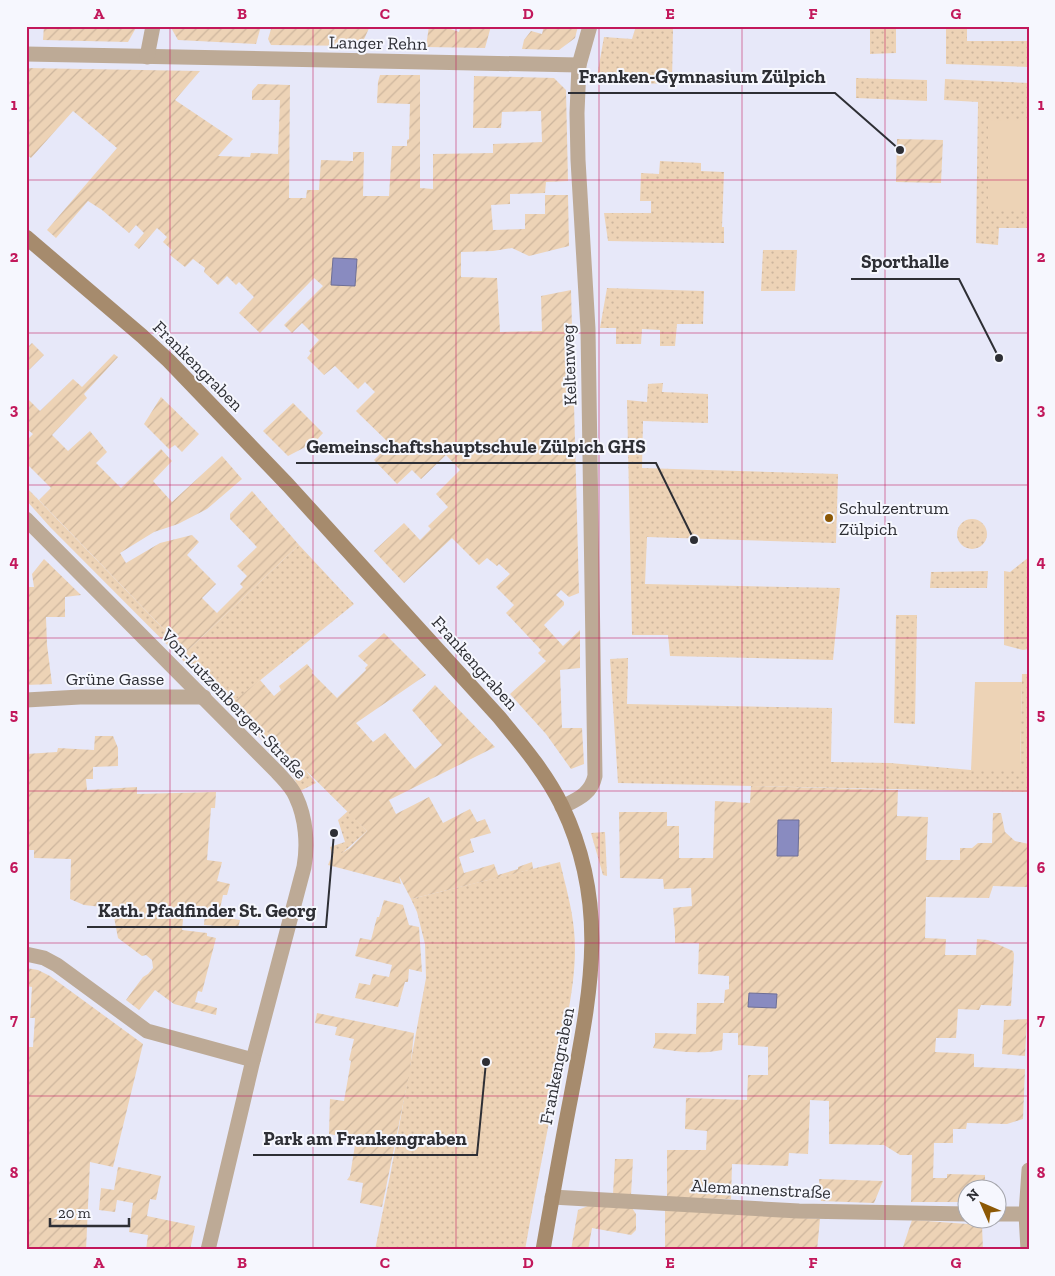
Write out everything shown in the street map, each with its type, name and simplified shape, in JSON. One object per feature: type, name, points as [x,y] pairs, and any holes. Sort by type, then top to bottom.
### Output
[{"type":"street","points":[[147,57],[154,26]]},
{"type":"street","name":"Keltenweg","points":[[562,807],[585,795],[592,787],[595,776],[588,329],[578,160],[579,65],[590,26]]},
{"type":"street","name":"Langer Rehn","points":[[26,54],[579,65]]},
{"type":"street","name":"Frankengraben","points":[[26,237],[162,355],[288,485],[499,717],[530,755],[562,807],[574,836],[586,877],[590,897],[593,947],[588,1008],[543,1250]]},
{"type":"street","name":"Von-Lutzenberger-Straße","points":[[26,519],[277,772],[293,791],[300,809],[307,844],[304,867],[253,1060],[208,1250]]},
{"type":"street","name":"Grüne Gasse","points":[[26,700],[80,697],[204,698]]},
{"type":"street","points":[[26,954],[44,958],[57,965],[147,1031],[253,1060]]},
{"type":"street","points":[[1028,1250],[1026,1214],[1029,1170]]},
{"type":"street","name":"Alemannenstraße","points":[[552,1197],[799,1211],[958,1214]]},
{"type":"street","points":[[1008,1214],[1026,1214]]},
{"type":"shaded area","points":[[44,26],[137,26],[128,42],[43,40]]},
{"type":"shaded area","points":[[170,26],[261,26],[256,44],[178,40]]},
{"type":"shaded area","points":[[272,26],[370,26],[361,46],[271,45],[268,39]]},
{"type":"shaded area","points":[[429,26],[442,26],[459,32],[461,26],[491,26],[485,48],[426,47]]},
{"type":"shaded area","points":[[544,26],[578,26],[575,38],[559,50],[522,49],[524,40],[531,31],[542,34]]},
{"type":"shaded area","points":[[636,26],[673,26],[672,84],[596,82],[604,37],[632,39]]},
{"type":"shaded area","points":[[870,26],[896,26],[896,53],[870,54]]},
{"type":"shaded area","points":[[946,26],[967,26],[967,41],[1029,41],[1029,67],[946,64]]},
{"type":"shaded area","points":[[26,68],[200,71],[175,100],[233,139],[218,156],[250,157],[251,153],[278,154],[280,100],[252,100],[252,91],[258,84],[290,85],[289,198],[306,198],[307,190],[319,190],[321,160],[353,161],[353,152],[364,152],[363,196],[389,196],[392,146],[407,146],[410,104],[377,103],[380,75],[420,75],[420,188],[433,189],[433,154],[493,153],[493,144],[542,142],[541,111],[502,112],[501,128],[473,128],[474,76],[554,78],[566,90],[568,181],[546,182],[545,193],[510,194],[510,204],[491,205],[493,230],[525,229],[525,214],[545,214],[545,195],[568,195],[569,246],[529,256],[512,248],[493,251],[461,252],[461,277],[497,278],[500,332],[542,331],[541,296],[571,290],[579,593],[569,597],[561,590],[556,595],[564,602],[564,605],[544,625],[563,646],[580,630],[580,668],[560,670],[562,728],[582,728],[584,764],[571,769],[546,734],[510,694],[546,661],[538,653],[541,650],[506,613],[514,605],[496,587],[510,574],[499,564],[497,566],[487,558],[479,565],[452,538],[404,583],[374,551],[404,523],[420,540],[431,529],[428,526],[448,507],[436,494],[460,470],[446,455],[421,479],[412,470],[397,484],[374,460],[390,444],[356,411],[375,392],[365,382],[358,389],[335,366],[324,375],[307,358],[311,353],[309,351],[319,340],[302,323],[292,333],[284,325],[323,286],[314,278],[260,333],[239,313],[254,297],[239,282],[236,285],[227,276],[218,285],[204,272],[205,268],[193,259],[185,267],[170,255],[172,250],[163,242],[167,237],[157,228],[139,249],[134,245],[144,233],[136,225],[129,233],[102,210],[88,201],[56,238],[47,230],[117,148],[73,111],[31,158],[26,154]]},
{"type":"shaded area","points":[[856,78],[927,80],[927,101],[856,98]]},
{"type":"shaded area","points":[[945,79],[1029,83],[1029,228],[999,228],[998,245],[976,243],[978,102],[944,100]]},
{"type":"shaded area","points":[[988,120],[1029,121],[1028,211],[988,210]]},
{"type":"shaded area","points":[[897,139],[943,140],[941,183],[896,182]]},
{"type":"shaded area","points":[[660,161],[701,163],[701,171],[724,172],[722,227],[724,227],[724,243],[608,241],[604,213],[651,213],[651,201],[640,201],[641,173],[659,174]]},
{"type":"shaded area","points":[[763,250],[797,250],[795,291],[761,291]]},
{"type":"shaded area","points":[[607,288],[704,291],[703,324],[677,324],[675,346],[660,346],[660,330],[642,329],[641,344],[616,344],[616,328],[600,328]]},
{"type":"shaded area","points":[[32,343],[44,355],[26,373],[26,349]]},
{"type":"shaded area","points":[[114,354],[118,357],[84,394],[87,398],[52,435],[68,451],[90,431],[107,452],[96,463],[121,488],[161,449],[172,461],[153,481],[172,502],[222,456],[242,479],[207,509],[178,524],[154,532],[120,553],[126,563],[160,543],[192,535],[199,542],[187,555],[216,584],[202,598],[217,613],[243,587],[240,584],[247,576],[237,566],[257,547],[230,519],[230,514],[252,491],[299,545],[186,652],[39,500],[51,488],[26,463],[26,441],[33,434],[26,428],[26,397],[40,411],[73,379],[82,387]]},
{"type":"shaded area","points":[[663,383],[662,392],[708,394],[708,423],[643,421],[642,468],[838,474],[836,543],[647,537],[645,584],[840,588],[833,660],[670,656],[668,635],[632,635],[627,400],[647,402],[648,384]]},
{"type":"shaded area","points":[[161,397],[199,434],[182,452],[175,445],[169,449],[144,424]]},
{"type":"shaded area","points":[[293,403],[323,433],[315,442],[288,456],[263,431]]},
{"type":"shaded area","points":[[26,487],[186,652],[299,545],[354,604],[236,700],[299,762],[316,783],[300,791],[292,774],[279,757],[50,527],[26,500]]},
{"type":"shaded area","points":[[972,519],[978,520],[986,528],[986,540],[978,548],[972,549],[966,548],[958,540],[957,534],[958,528],[966,520]]},
{"type":"shaded area","points":[[1029,557],[1027,586],[1029,587],[1029,649],[1023,650],[1004,645],[1004,571],[1010,572]]},
{"type":"shaded area","points":[[44,559],[81,595],[65,597],[65,617],[46,617],[47,645],[52,684],[26,685],[26,611],[29,610],[27,587],[34,587],[32,574]]},
{"type":"shaded area","points":[[988,571],[987,588],[930,588],[931,572]]},
{"type":"shaded area","points":[[896,615],[917,615],[915,724],[894,723]]},
{"type":"shaded area","points":[[384,633],[426,675],[356,723],[373,742],[385,733],[415,769],[442,745],[412,710],[435,685],[495,747],[389,800],[396,814],[429,797],[443,823],[470,809],[477,822],[485,819],[491,833],[470,839],[474,852],[459,857],[464,873],[494,864],[498,875],[518,869],[518,867],[532,862],[533,869],[411,899],[399,876],[401,884],[328,865],[330,860],[350,848],[367,831],[235,700],[260,680],[274,696],[281,690],[279,686],[307,664],[313,671],[312,673],[337,698],[366,670],[365,668],[368,665],[358,656]]},
{"type":"shaded area","points":[[628,658],[627,704],[832,708],[831,762],[890,763],[971,770],[1020,769],[1022,674],[1029,674],[1029,792],[618,783],[610,659]]},
{"type":"shaded area","points":[[975,682],[1022,682],[1020,770],[971,770]]},
{"type":"shaded area","points":[[95,736],[113,736],[118,748],[118,766],[93,767],[93,779],[86,779],[87,790],[137,787],[137,794],[216,792],[215,808],[211,808],[207,860],[222,862],[217,881],[230,884],[227,895],[223,895],[219,913],[229,915],[228,918],[240,920],[238,928],[204,925],[205,913],[184,910],[182,930],[207,933],[207,936],[216,938],[202,992],[198,991],[195,1002],[217,1008],[216,1015],[174,1004],[155,990],[139,1010],[126,1000],[143,977],[153,968],[152,960],[146,955],[142,956],[118,938],[114,917],[110,916],[111,908],[84,905],[70,899],[71,859],[34,858],[34,850],[26,850],[26,754],[57,752],[58,748],[94,750]]},
{"type":"shaded area","points":[[751,786],[898,790],[897,816],[928,817],[926,860],[960,860],[960,848],[972,848],[978,843],[992,843],[993,813],[1001,813],[1005,832],[1015,841],[1029,844],[1029,887],[993,886],[989,898],[926,897],[925,938],[946,939],[945,955],[976,955],[977,939],[988,940],[1013,951],[1014,954],[1011,1006],[981,1005],[979,1010],[958,1009],[956,1038],[936,1038],[935,1052],[974,1054],[974,1067],[1025,1069],[1023,1119],[1007,1124],[967,1123],[966,1129],[953,1129],[953,1143],[934,1143],[933,1178],[947,1178],[947,1174],[985,1175],[985,1178],[958,1178],[958,1202],[911,1202],[912,1155],[900,1155],[884,1145],[829,1144],[829,1101],[810,1100],[808,1154],[789,1153],[788,1166],[732,1164],[731,1199],[667,1198],[667,1150],[706,1150],[707,1131],[685,1129],[686,1098],[747,1100],[748,1075],[768,1075],[768,1047],[738,1045],[738,1033],[723,1033],[722,1050],[697,1052],[653,1048],[655,1033],[696,1034],[697,1003],[724,1003],[725,990],[729,989],[729,976],[698,974],[699,943],[675,943],[673,908],[692,906],[691,888],[664,889],[663,879],[620,878],[619,812],[667,812],[667,826],[679,826],[679,858],[713,858],[715,801],[750,803]]},
{"type":"shaded area","points":[[348,811],[367,831],[340,857],[333,858],[330,847],[345,842],[338,820]]},
{"type":"shaded area","points":[[605,832],[607,876],[603,875],[591,833]]},
{"type":"shaded area","points":[[560,862],[573,921],[575,944],[574,973],[559,1069],[525,1250],[375,1250],[426,978],[425,944],[417,912],[411,899]]},
{"type":"shaded area","points":[[384,900],[403,905],[409,925],[419,927],[422,972],[409,969],[408,982],[405,982],[398,1007],[355,998],[359,983],[370,985],[373,974],[389,977],[392,965],[355,956],[360,938],[371,940]]},
{"type":"shaded area","points":[[26,968],[38,970],[50,976],[143,1044],[113,1167],[90,1162],[86,1250],[26,1250],[26,1047],[33,1047],[35,1018],[30,1018],[32,987],[26,986]]},
{"type":"shaded area","points":[[317,1013],[414,1033],[410,1070],[382,1207],[360,1203],[363,1183],[347,1180],[350,1176],[356,1139],[329,1134],[330,1099],[344,1101],[351,1061],[349,1060],[354,1039],[335,1035],[337,1027],[315,1023]]},
{"type":"shaded area","points":[[1027,1019],[1025,1056],[1002,1054],[1004,1020]]},
{"type":"shaded area","points":[[615,1159],[633,1159],[631,1195],[613,1194]]},
{"type":"shaded area","points":[[118,1167],[161,1176],[156,1200],[150,1199],[147,1216],[195,1226],[190,1250],[146,1250],[148,1235],[129,1232],[133,1203],[117,1200],[115,1212],[99,1210],[101,1188],[114,1190]]},
{"type":"shaded area","points":[[819,1179],[883,1181],[874,1203],[821,1201]]},
{"type":"shaded area","points":[[588,1206],[632,1208],[636,1214],[636,1230],[631,1235],[592,1228],[588,1250],[571,1250],[578,1210]]},
{"type":"shaded area","points":[[665,1210],[820,1219],[817,1250],[665,1250]]},
{"type":"shaded area","points":[[912,1220],[958,1223],[958,1228],[982,1228],[983,1250],[902,1250]]},
{"type":"water","points":[[333,258],[357,259],[355,286],[331,285]]},
{"type":"water","points":[[778,820],[799,820],[798,856],[777,856]]},
{"type":"water","points":[[749,993],[777,994],[776,1008],[748,1007]]},
{"type":"place","name":"Franken-Gymnasium Zülpich","points":[[900,150]]},
{"type":"place","name":"Sporthalle","points":[[999,358]]},
{"type":"place","name":"Schulzentrum Zülpich","points":[[829,518]]},
{"type":"place","name":"Gemeinschaftshauptschule Zülpich GHS","points":[[694,540]]},
{"type":"place","name":"Kath. Pfadfinder St. Georg","points":[[334,833]]},
{"type":"place","name":"Park am Frankengraben","points":[[486,1062]]}]
